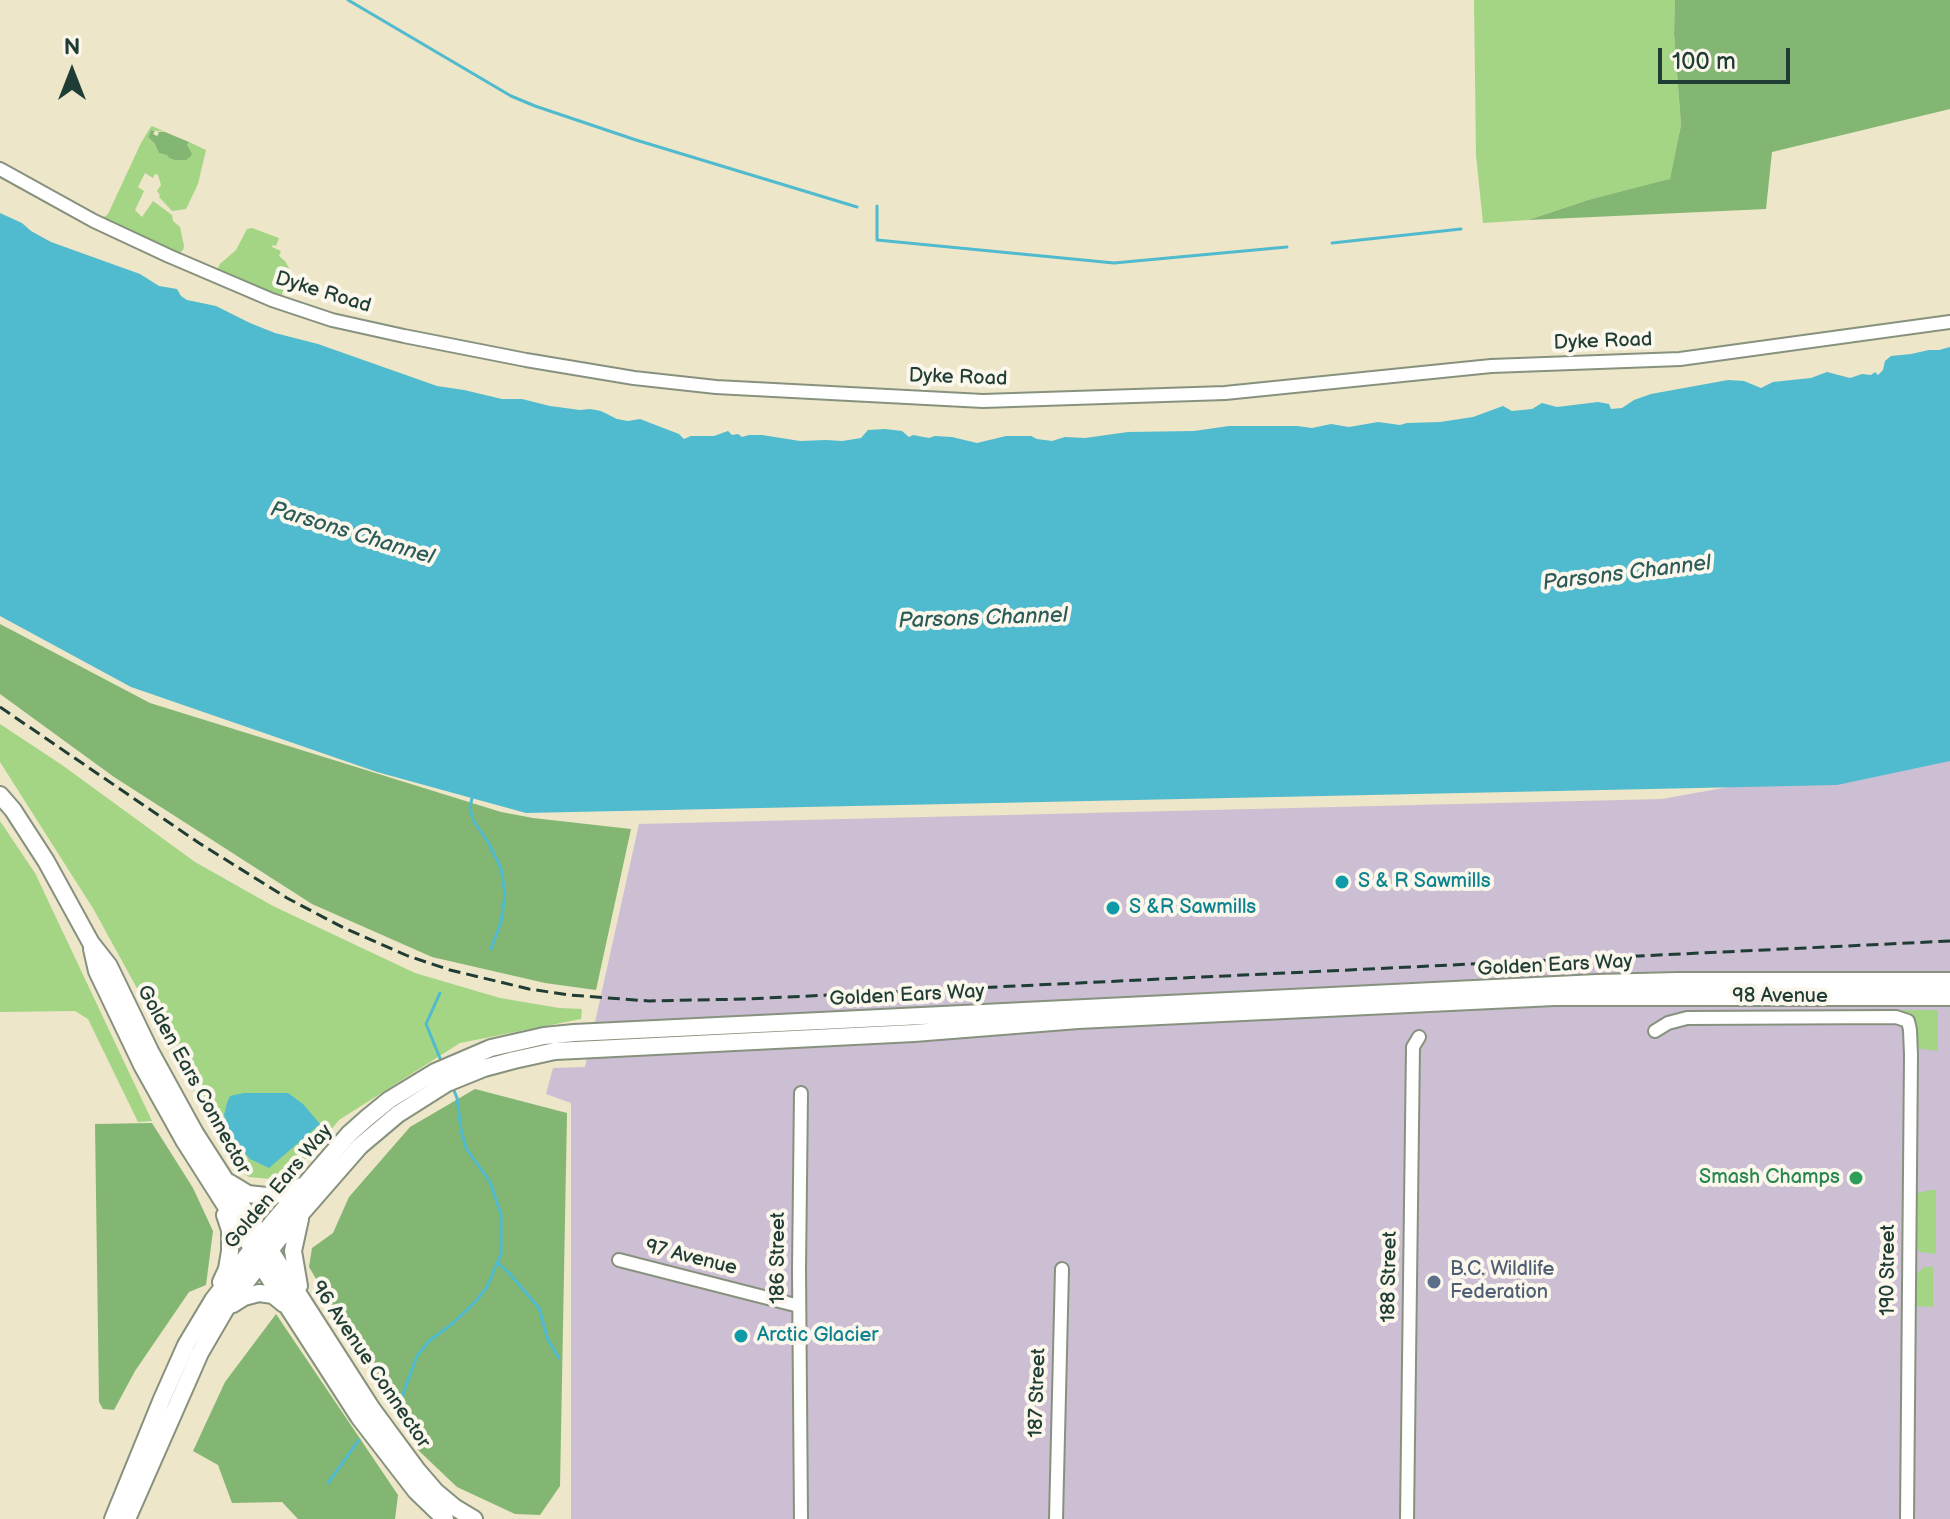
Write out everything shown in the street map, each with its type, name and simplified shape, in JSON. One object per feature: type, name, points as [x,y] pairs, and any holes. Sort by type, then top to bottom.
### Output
[{"type":"main road","name":"Golden Ears Connector","points":[[0,795],[46,861],[91,943],[109,966],[221,1186],[261,1250]]},
{"type":"main road","name":"Golden Ears Way","points":[[261,1250],[301,1215],[394,1107],[435,1072],[491,1048],[544,1036],[1583,984],[1950,981]]},
{"type":"main road","name":"Golden Ears Way","points":[[113,1519],[186,1345],[261,1250],[304,1186],[349,1134],[394,1107],[447,1083],[514,1060],[576,1050],[900,1034],[1078,1020],[1554,997],[1950,997]]},
{"type":"main road","points":[[219,1305],[230,1251],[230,1230],[221,1186],[266,1196],[304,1186]]},
{"type":"main road","points":[[219,1305],[259,1293],[273,1295],[297,1306],[293,1251],[301,1215]]},
{"type":"main road","name":"96 Avenue Connector","points":[[261,1250],[297,1306],[359,1417],[416,1491],[447,1516],[474,1519]]},
{"type":"main road","name":"Golden Ears Way","points":[[127,1519],[219,1305]]},
{"type":"street","name":"Dyke Road","points":[[0,169],[94,221],[169,256],[272,300],[332,320],[526,360],[634,378],[716,387],[983,401],[1225,393],[1491,366],[1680,359],[1950,322]]},
{"type":"street","name":"98 Avenue","points":[[1655,1031],[1668,1023],[1687,1018],[1896,1017],[1908,1021]]},
{"type":"street","name":"190 Street","points":[[1907,1519],[1911,1055],[1908,1021]]},
{"type":"street","name":"188 Street","points":[[1407,1519],[1413,1047],[1419,1037]]},
{"type":"street","name":"186 Street","points":[[801,1093],[801,1519]]},
{"type":"street","name":"97 Avenue","points":[[619,1260],[799,1306]]},
{"type":"street","name":"187 Street","points":[[1056,1519],[1062,1269]]},
{"type":"shaded area","points":[[1950,747],[1950,1519],[571,1519],[571,1103],[546,1094],[553,1068],[585,1067],[639,824],[1662,799]]},
{"type":"green space","points":[[1474,0],[1675,0],[1674,33],[1681,125],[1670,180],[1588,200],[1528,220],[1483,223],[1476,155]]},
{"type":"green space","points":[[1675,0],[1950,0],[1950,109],[1772,152],[1766,209],[1528,220],[1588,200],[1670,179],[1681,125],[1674,33]]},
{"type":"green space","points":[[152,126],[165,132],[151,130],[148,137],[160,153],[169,158],[178,160],[189,142],[206,150],[198,184],[186,209],[172,211],[159,197],[157,191],[161,185],[158,175],[155,174],[153,178],[145,173],[138,187],[144,191],[135,210],[142,217],[153,201],[172,215],[173,221],[180,227],[184,246],[178,254],[100,220],[108,214]]},
{"type":"green space","points":[[151,130],[157,136],[157,132],[165,132],[189,142],[187,145],[192,154],[186,160],[175,160],[159,153],[148,137]]},
{"type":"green space","points":[[247,229],[279,238],[276,246],[272,247],[281,251],[279,256],[290,270],[281,297],[217,270],[236,250]]},
{"type":"green space","points":[[0,624],[150,703],[501,812],[631,829],[596,990],[545,983],[432,957],[312,904],[114,777],[0,694]]},
{"type":"green space","points":[[0,724],[195,862],[273,906],[415,973],[500,998],[582,1009],[581,1019],[460,1043],[339,1120],[312,1153],[283,1180],[249,1177],[232,1166],[94,910],[0,762]]},
{"type":"green space","points":[[0,821],[35,873],[152,1121],[138,1122],[88,1019],[75,1011],[0,1012]]},
{"type":"green space","points":[[1900,1010],[1938,1010],[1938,1051],[1916,1048],[1915,1025]]},
{"type":"green space","points":[[475,1089],[567,1113],[560,1486],[540,1515],[515,1514],[457,1487],[417,1449],[309,1267],[312,1248],[333,1233],[349,1197],[410,1127]]},
{"type":"green space","points":[[152,1123],[193,1188],[213,1231],[206,1285],[189,1292],[135,1371],[114,1410],[103,1409],[99,1402],[95,1124]]},
{"type":"green space","points":[[1936,1190],[1936,1254],[1920,1252],[1914,1244],[1915,1194]]},
{"type":"green space","points":[[1924,1267],[1933,1267],[1933,1307],[1914,1304],[1914,1277]]},
{"type":"green space","points":[[276,1314],[398,1495],[395,1519],[298,1519],[282,1502],[232,1503],[218,1465],[193,1451],[225,1382]]},
{"type":"water","name":"Parsons Channel","points":[[0,213],[51,242],[140,274],[159,286],[177,289],[187,300],[216,306],[275,333],[318,344],[437,386],[502,399],[522,399],[550,406],[601,411],[628,421],[640,419],[679,434],[684,439],[714,436],[728,431],[742,437],[762,435],[800,441],[842,441],[861,438],[868,430],[885,429],[902,431],[909,437],[952,437],[977,443],[1006,436],[1031,436],[1052,441],[1065,437],[1194,431],[1229,426],[1312,428],[1378,422],[1400,425],[1473,417],[1503,406],[1512,411],[1532,409],[1542,403],[1557,407],[1598,402],[1609,404],[1611,409],[1622,408],[1651,394],[1728,380],[1744,381],[1761,388],[1773,382],[1811,378],[1827,372],[1850,378],[1875,372],[1878,375],[1891,356],[1950,347],[1950,761],[1837,785],[526,813],[377,772],[131,687],[0,616]]},
{"type":"water","points":[[288,1093],[303,1104],[320,1124],[269,1168],[250,1159],[230,1135],[224,1115],[227,1103],[230,1096]]},
{"type":"waterway","points":[[348,0],[511,96],[535,106],[857,207]]},
{"type":"waterway","points":[[877,206],[877,240],[1114,263],[1287,247]]},
{"type":"waterway","points":[[1332,243],[1461,229]]},
{"type":"waterway","points":[[472,798],[470,808],[473,820],[501,868],[505,895],[501,922],[491,949]]},
{"type":"waterway","points":[[440,993],[426,1024],[442,1063]]},
{"type":"waterway","points":[[400,1402],[417,1356],[429,1341],[475,1302],[487,1287],[501,1254],[501,1214],[490,1182],[466,1148],[453,1088]]},
{"type":"waterway","points":[[497,1262],[539,1308],[548,1340],[559,1358]]},
{"type":"waterway","points":[[328,1483],[359,1440]]},
{"type":"railway","points":[[0,707],[199,843],[287,898],[344,928],[408,956],[450,970],[569,995],[649,1001],[746,999],[1950,941]]},
{"type":"place","name":"S & R Sawmills","points":[[1342,882]]},
{"type":"place","name":"S &R Sawmills","points":[[1113,908]]},
{"type":"place","name":"Smash Champs","points":[[1856,1178]]},
{"type":"place","name":"B.C. Wildlife Federation","points":[[1434,1282]]},
{"type":"place","name":"Arctic Glacier","points":[[741,1336]]}]
